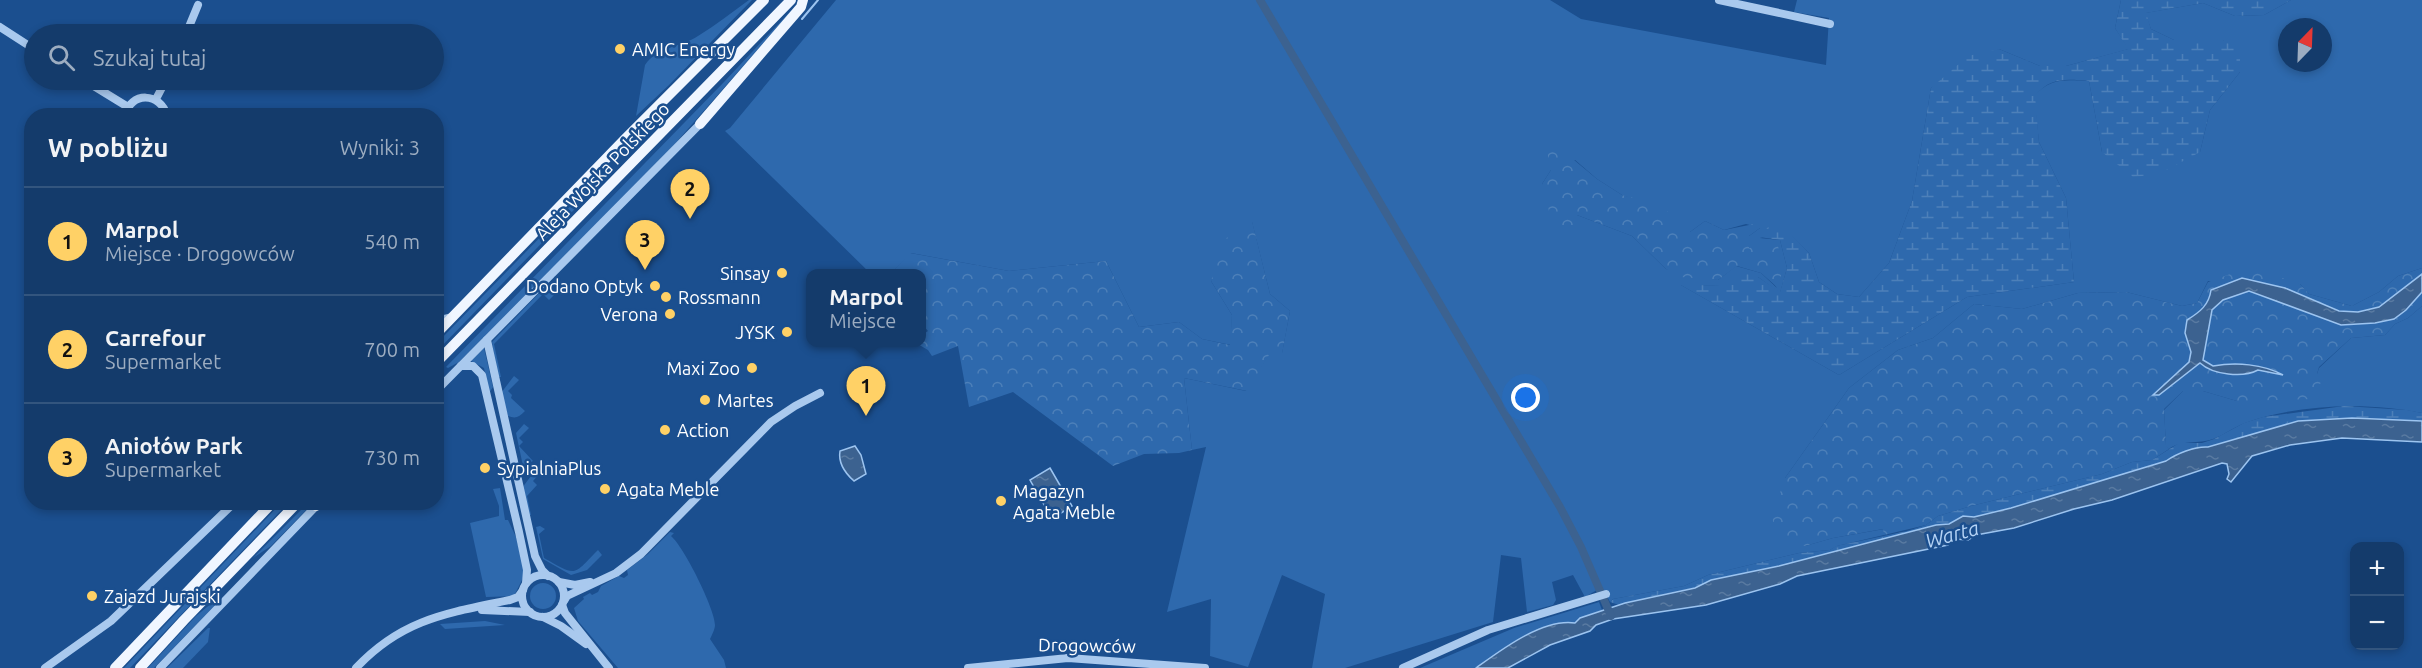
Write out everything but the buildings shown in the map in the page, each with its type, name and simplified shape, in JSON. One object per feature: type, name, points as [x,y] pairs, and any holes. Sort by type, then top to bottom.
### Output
[{"type":"main road","name":"Aleja Wojska Polskiego","points":[[444,326],[764,0]]},
{"type":"main road","name":"Aleja Wojska Polskiego","points":[[444,355],[791,0]]},
{"type":"main road","points":[[700,124],[801,7],[804,0]]},
{"type":"main road","points":[[115,668],[265,510]]},
{"type":"main road","points":[[140,668],[290,510]]},
{"type":"street","points":[[1719,0],[1830,24]]},
{"type":"street","points":[[190,24],[198,5]]},
{"type":"street","points":[[0,27],[24,43]]},
{"type":"street","points":[[98,90],[123,108]]},
{"type":"street","points":[[156,99],[161,90]]},
{"type":"street","points":[[129,108],[137,98],[150,97],[156,99],[165,108]]},
{"type":"street","points":[[444,383],[700,124]]},
{"type":"street","points":[[444,319],[453,317]]},
{"type":"street","points":[[487,340],[535,556],[542,570],[559,582],[575,585],[605,579]]},
{"type":"street","points":[[460,366],[473,366],[482,375],[527,570],[525,606],[530,612]]},
{"type":"street","points":[[543,617],[558,612],[567,596],[605,579],[629,563],[663,533],[771,422],[820,393]]},
{"type":"street","points":[[45,668],[111,621],[227,510]]},
{"type":"street","points":[[160,668],[312,510]]},
{"type":"street","points":[[356,668],[374,650],[400,632],[422,621],[510,600],[518,597],[532,578],[548,576]]},
{"type":"street","points":[[559,582],[562,587],[566,613],[609,668]]},
{"type":"street","points":[[1403,668],[1488,630],[1603,596]]},
{"type":"street","points":[[463,610],[530,612],[564,628],[593,650]]},
{"type":"street","name":"Drogowców","points":[[968,668],[1068,658],[1205,668]]},
{"type":"green space","points":[[752,0],[636,116],[645,65],[650,59],[656,54],[698,36]]},
{"type":"green space","points":[[836,0],[1550,0],[1581,19],[1826,65],[1829,18],[1794,12],[1797,0],[2121,0],[2115,28],[2129,49],[2066,66],[2040,66],[1999,49],[1931,88],[1912,201],[1889,263],[1859,297],[1837,294],[1819,282],[1809,253],[1785,229],[1760,238],[1780,240],[1787,268],[1780,293],[1758,277],[1720,286],[1681,285],[1839,375],[1967,297],[2074,282],[2066,198],[2039,142],[2034,96],[2040,90],[2059,81],[2089,81],[2102,152],[2200,152],[2210,110],[2240,72],[2223,40],[2174,40],[2151,29],[2145,13],[2203,3],[2235,16],[2264,15],[2291,0],[2422,0],[2422,268],[2398,276],[2379,292],[2352,306],[2309,294],[2300,284],[2208,281],[2197,303],[2182,306],[2126,292],[2078,293],[2022,309],[1974,304],[1933,338],[1898,350],[1849,388],[1785,478],[1805,546],[1833,538],[1884,529],[1884,535],[1837,546],[1830,550],[1799,553],[1708,575],[1684,586],[1613,599],[1610,602],[1602,587],[1585,597],[1573,575],[1552,582],[1556,600],[1553,605],[1527,612],[1521,558],[1501,555],[1493,622],[1345,668],[1312,668],[1325,594],[1282,575],[1248,667],[1210,656],[1211,599],[1167,612],[1206,447],[1192,450],[1184,378],[1246,391],[1269,354],[1282,353],[1290,311],[1270,294],[1252,222],[1211,281],[1232,315],[1231,345],[1202,339],[1179,322],[1139,327],[1106,261],[1009,271],[911,253],[895,269],[866,269],[725,131],[730,128]],"holes":[[[1575,160],[1597,179],[1622,195],[1641,202],[1670,232],[1690,232],[1705,221],[1724,230],[1746,224],[1760,228],[1749,236],[1749,248],[1777,288],[1761,273],[1736,266],[1718,280],[1666,269],[1632,236],[1577,215],[1542,184],[1551,170]]]},
{"type":"green space","points":[[2121,0],[2291,0],[2264,15],[2235,16],[2203,3],[2146,13],[2151,29],[2174,40],[2223,40],[2240,50],[2240,72],[2210,110],[2200,152],[2159,174],[2133,177],[2102,152],[2089,81],[2053,82],[2035,96],[2039,142],[2066,198],[2074,282],[1967,297],[1839,375],[1679,284],[1719,286],[1737,271],[1758,277],[1780,292],[1787,268],[1780,240],[1759,237],[1770,225],[1785,228],[1809,253],[1819,282],[1837,294],[1859,297],[1889,263],[1912,201],[1931,88],[1968,56],[1999,49],[2040,66],[2066,66],[2128,49],[2115,28]]},
{"type":"green space","points":[[799,2],[673,146],[459,362],[446,367],[724,82]]},
{"type":"green space","points":[[1562,150],[1597,179],[1622,195],[1663,206],[1674,219],[1670,232],[1690,232],[1705,221],[1724,230],[1759,223],[1760,228],[1749,236],[1749,248],[1777,242],[1783,267],[1778,288],[1761,273],[1737,266],[1718,280],[1681,277],[1666,269],[1632,236],[1577,215],[1572,227],[1559,230],[1550,215],[1542,184],[1551,170],[1547,151]]},
{"type":"green space","points":[[597,179],[601,182],[444,344],[444,336]]},
{"type":"green space","points":[[1252,221],[1270,294],[1290,311],[1282,354],[1269,355],[1247,391],[1184,378],[1192,450],[1179,453],[1144,454],[1113,466],[1013,392],[969,407],[958,346],[932,356],[923,347],[926,347],[926,332],[928,331],[926,329],[926,269],[895,269],[910,253],[1009,271],[1106,261],[1139,327],[1179,322],[1202,339],[1230,345],[1232,315],[1211,281],[1225,239]]},
{"type":"green space","points":[[2250,267],[2300,284],[2309,294],[2352,306],[2379,292],[2398,276],[2422,268],[2422,274],[2410,285],[2358,322],[2375,323],[2422,281],[2422,306],[2408,318],[2395,324],[2385,335],[2351,338],[2319,367],[2317,374],[2321,382],[2313,399],[2237,401],[2203,391],[2183,391],[2164,409],[2166,445],[2169,449],[2152,460],[2132,462],[2102,474],[1971,506],[1938,516],[1926,525],[1884,535],[1883,529],[1833,538],[1805,546],[1777,537],[1772,517],[1785,478],[1849,388],[1898,350],[1933,338],[1974,304],[2022,309],[2078,293],[2126,292],[2182,306],[2197,303],[2208,282]],"holes":[[[2287,300],[2339,311],[2325,319]]]},
{"type":"green space","points":[[546,286],[553,287],[555,294],[549,300],[543,294],[494,344],[501,377],[497,377],[492,342]]},
{"type":"green space","points":[[2422,306],[2422,413],[2356,406],[2310,409],[2287,412],[2245,423],[2208,440],[2178,444],[2169,449],[2166,446],[2164,410],[2183,391],[2203,391],[2237,401],[2317,374],[2319,368],[2351,338],[2385,335],[2395,324],[2408,318]]},
{"type":"green space","points":[[484,348],[493,387],[489,393],[484,368],[471,361]]},
{"type":"green space","points":[[514,376],[519,380],[508,391],[512,395],[511,398],[525,411],[515,417],[508,416],[501,393]]},
{"type":"green space","points":[[2344,406],[2407,410],[2422,413],[2422,421],[2298,421],[2208,447],[2186,451],[2166,461],[2011,508],[1974,517],[1963,516],[1949,524],[1936,525],[1779,566],[1711,580],[1695,588],[1619,605],[1610,602],[1613,599],[1684,586],[1708,575],[1799,553],[1830,550],[1836,546],[1907,531],[1926,525],[1938,516],[1971,506],[2102,474],[2132,462],[2152,460],[2179,443],[2202,443],[2244,423],[2263,417]]},
{"type":"green space","points":[[524,424],[529,428],[519,438],[523,442],[519,446],[533,461],[523,466],[516,433]]},
{"type":"green space","points":[[537,468],[541,472],[533,481],[537,485],[527,496],[531,515],[528,515],[522,488]]},
{"type":"green space","points":[[500,488],[505,520],[508,520],[516,537],[525,574],[514,596],[486,597],[470,523],[499,516],[499,506],[493,489]]},
{"type":"green space","points":[[274,510],[281,510],[130,668],[124,668]]},
{"type":"green space","points":[[301,510],[306,510],[271,546],[253,558]]},
{"type":"green space","points":[[540,526],[545,529],[539,534],[544,558],[569,571],[578,569],[598,550],[602,555],[587,570],[571,575],[543,559],[536,527]]},
{"type":"green space","points":[[670,532],[674,533],[671,536],[691,565],[705,593],[715,625],[710,639],[724,660],[726,668],[618,668],[578,621],[574,608],[584,599],[583,597],[598,592],[601,586],[619,576],[624,578],[628,575],[627,570],[648,554]]},
{"type":"green space","points":[[543,583],[552,587],[556,596],[552,605],[543,609],[534,605],[530,596],[534,587]]},
{"type":"green space","points":[[218,598],[220,600],[154,668],[148,668],[196,616]]},
{"type":"green space","points":[[1599,602],[1602,610],[1580,618],[1575,623],[1555,624],[1520,639],[1476,668],[1420,668],[1514,628]]},
{"type":"green space","points":[[485,621],[505,625],[445,629],[440,624]]},
{"type":"green space","points":[[210,628],[208,642],[183,668],[167,668]]},
{"type":"water","points":[[2422,274],[2422,292],[2406,310],[2394,319],[2375,323],[2341,325],[2249,291],[2223,300],[2212,310],[2203,360],[2213,366],[2249,365],[2267,368],[2283,375],[2258,370],[2244,374],[2220,373],[2200,363],[2159,395],[2153,395],[2189,362],[2191,352],[2185,333],[2187,320],[2203,308],[2211,290],[2242,278],[2285,288],[2339,311],[2358,312],[2379,307]]},
{"type":"water","name":"Warta","points":[[2352,418],[2422,421],[2422,442],[2342,438],[2290,445],[2252,456],[2231,482],[2227,479],[2229,474],[2227,464],[2222,463],[2112,500],[2014,528],[1976,535],[1968,540],[1955,539],[1948,545],[1797,576],[1780,584],[1706,605],[1613,619],[1596,625],[1590,631],[1550,645],[1508,668],[1476,668],[1536,630],[1550,625],[1575,623],[1580,618],[1625,603],[1695,588],[1711,580],[1779,566],[1936,525],[1949,524],[1963,516],[1974,517],[2011,508],[2166,461],[2192,449],[2208,447],[2298,421]]},
{"type":"water","points":[[855,446],[861,455],[866,474],[854,481],[843,468],[840,451]]},
{"type":"water","points":[[1050,468],[1072,506],[1052,519],[1030,480]]},
{"type":"waterway","points":[[802,19],[818,0]]},
{"type":"waterway","points":[[1260,0],[1560,507],[1581,547],[1611,616]]},
{"type":"place","name":"AMIC Energy","points":[[620,49]]},
{"type":"place","name":"Carrefour","points":[[690,219]]},
{"type":"place","name":"Aniołów Park","points":[[645,270]]},
{"type":"place","name":"Sinsay","points":[[782,273]]},
{"type":"place","name":"Dodano Optyk","points":[[655,286]]},
{"type":"place","name":"Rossmann","points":[[666,297]]},
{"type":"place","name":"Verona","points":[[670,314]]},
{"type":"place","name":"JYSK","points":[[787,332]]},
{"type":"place","name":"Maxi Zoo","points":[[752,368]]},
{"type":"place","name":"Martes","points":[[705,400]]},
{"type":"place","name":"Marpol","points":[[866,416]]},
{"type":"place","name":"Action","points":[[665,430]]},
{"type":"place","name":"SypialniaPlus","points":[[485,468]]},
{"type":"place","name":"Agata Meble","points":[[605,489]]},
{"type":"place","name":"Magazyn Agata Meble","points":[[1001,501]]},
{"type":"place","name":"Zajazd Jurajski","points":[[92,596]]}]
